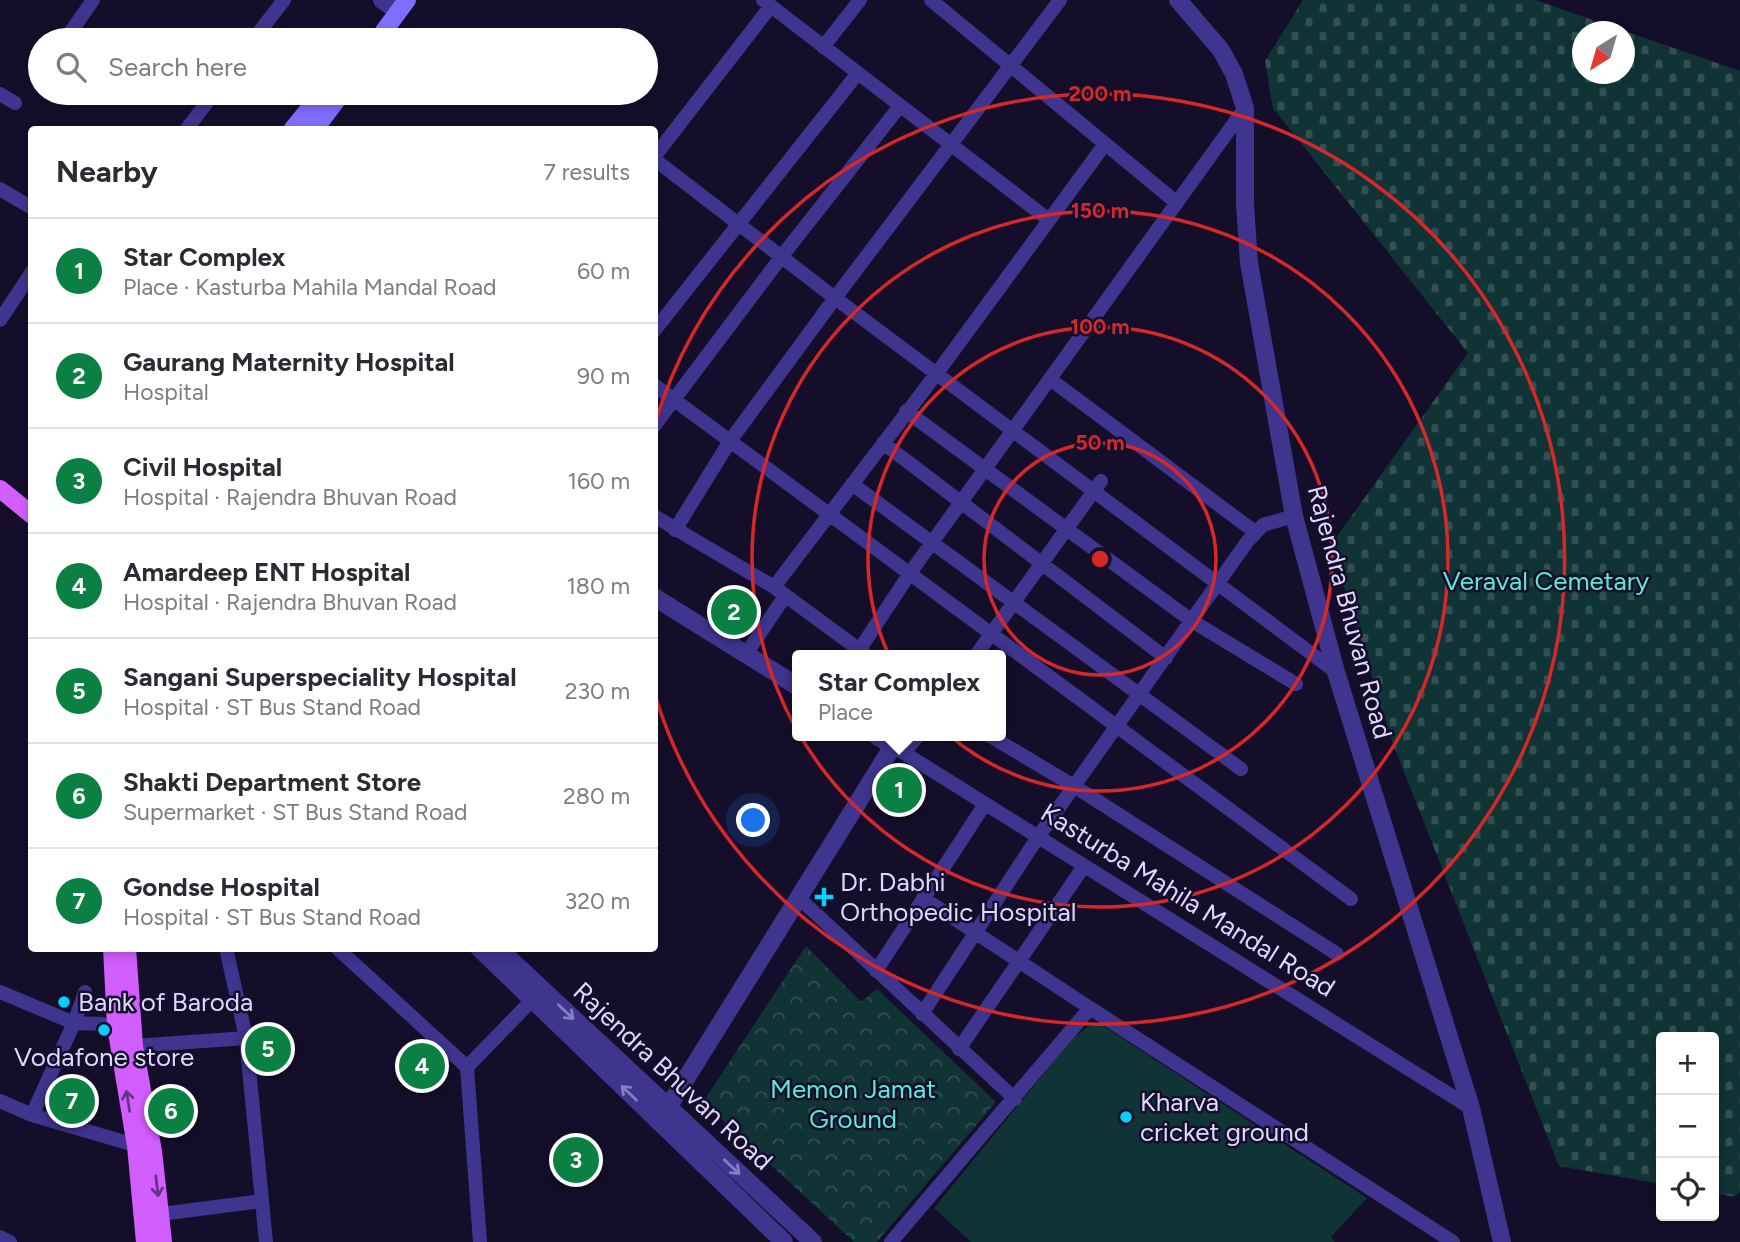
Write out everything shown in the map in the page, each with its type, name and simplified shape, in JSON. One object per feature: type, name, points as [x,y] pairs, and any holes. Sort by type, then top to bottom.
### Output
[{"type":"main road","points":[[387,28],[402,6]]},
{"type":"main road","points":[[304,126],[315,105]]},
{"type":"main road","points":[[304,126],[328,105]]},
{"type":"main road","points":[[0,489],[28,512]]},
{"type":"main road","points":[[113,952],[144,1148],[161,1214],[163,1242]]},
{"type":"main road","points":[[127,952],[124,1025],[134,1046],[144,1148],[145,1242]]},
{"type":"street","points":[[73,28],[93,0]]},
{"type":"street","points":[[262,28],[284,0]]},
{"type":"street","points":[[382,0],[402,6]]},
{"type":"street","points":[[823,47],[860,0]]},
{"type":"street","points":[[931,0],[1177,204]]},
{"type":"street","points":[[675,530],[730,440],[1060,0]]},
{"type":"street","name":"Rajendra Bhuvan Road","points":[[1178,0],[1221,50],[1234,74],[1245,108],[1245,204],[1249,262],[1294,516],[1336,673],[1471,1108],[1502,1242]]},
{"type":"street","points":[[658,153],[767,3],[1049,220]]},
{"type":"street","points":[[658,326],[858,73]]},
{"type":"street","points":[[0,94],[15,103]]},
{"type":"street","points":[[189,126],[205,105]]},
{"type":"street","points":[[658,421],[900,106]]},
{"type":"street","points":[[863,650],[910,573],[1245,108]]},
{"type":"street","points":[[746,654],[780,592],[829,514],[937,373],[1105,144]]},
{"type":"street","points":[[658,161],[835,298],[1013,430],[1097,486],[1336,673]]},
{"type":"street","points":[[0,189],[28,206]]},
{"type":"street","points":[[0,320],[28,278]]},
{"type":"street","points":[[1051,379],[1255,533]]},
{"type":"street","points":[[658,388],[1350,899]]},
{"type":"street","points":[[906,411],[1192,621],[1296,684]]},
{"type":"street","points":[[883,443],[1166,658]]},
{"type":"street","points":[[852,484],[1241,769]]},
{"type":"street","points":[[979,650],[1097,486]]},
{"type":"street","points":[[922,1014],[1038,837],[1255,533],[1272,521],[1294,516]]},
{"type":"street","points":[[658,519],[780,592],[856,650]]},
{"type":"street","points":[[658,599],[792,683]]},
{"type":"street","name":"Kasturba Mahila Mandal Road","points":[[885,741],[1471,1108]]},
{"type":"street","points":[[663,1114],[797,897],[898,749],[910,741]]},
{"type":"street","points":[[998,741],[1074,786],[1337,954]]},
{"type":"street","points":[[876,971],[985,804]]},
{"type":"street","points":[[960,1049],[1084,866]]},
{"type":"street","points":[[797,897],[1015,1099]]},
{"type":"street","points":[[923,898],[1453,1242]]},
{"type":"street","points":[[227,952],[246,1038],[266,1242]]},
{"type":"street","points":[[341,952],[467,1067],[480,1242]]},
{"type":"street","points":[[484,952],[537,995],[663,1114],[784,1242]]},
{"type":"street","name":"Rajendra Bhuvan Road","points":[[501,952],[537,995]]},
{"type":"street","points":[[0,992],[74,1024],[124,1025]]},
{"type":"street","points":[[32,1115],[74,1024],[85,992]]},
{"type":"street","points":[[467,1067],[537,995]]},
{"type":"street","points":[[891,1242],[1090,1008]]},
{"type":"street","points":[[134,1046],[246,1038]]},
{"type":"street","points":[[0,1101],[32,1115],[144,1148]]},
{"type":"street","name":"Rajendra Bhuvan Road","points":[[663,1114],[813,1242]]},
{"type":"street","points":[[161,1214],[262,1201]]},
{"type":"street","points":[[0,1237],[10,1242]]},
{"type":"green space","name":"Veraval Cemetary","points":[[1303,0],[1535,0],[1596,21],[1572,21],[1572,84],[1635,84],[1635,35],[1740,71],[1740,1192],[1734,1197],[1719,1194],[1719,1032],[1656,1032],[1656,1183],[1559,1166],[1392,741],[1331,545],[1468,353],[1273,108],[1265,61]]},
{"type":"green space","name":"Memon Jamat Ground","points":[[806,946],[861,1002],[877,989],[996,1102],[877,1242],[854,1242],[703,1102]]},
{"type":"green space","name":"Kharva cricket ground","points":[[1092,1024],[1102,1025],[1367,1198],[1331,1237],[1335,1242],[971,1242],[934,1208],[1074,1037]]},
{"type":"place","name":"Gaurang Maternity Hospital","points":[[734,612]]},
{"type":"place","name":"Star Complex","points":[[899,790]]},
{"type":"place","name":"Dr. Dabhi Orthopedic Hospital","points":[[824,897]]},
{"type":"place","name":"Bank of Baroda","points":[[64,1002]]},
{"type":"place","name":"Vodafone store","points":[[104,1030]]},
{"type":"place","name":"Sangani Superspeciality Hospital","points":[[268,1049]]},
{"type":"place","name":"Amardeep ENT Hospital","points":[[422,1066]]},
{"type":"place","name":"Gondse Hospital","points":[[72,1101]]},
{"type":"place","name":"Shakti Department Store","points":[[171,1111]]},
{"type":"place","name":"Kharva cricket ground","points":[[1126,1117]]},
{"type":"place","name":"Civil Hospital","points":[[576,1160]]}]
